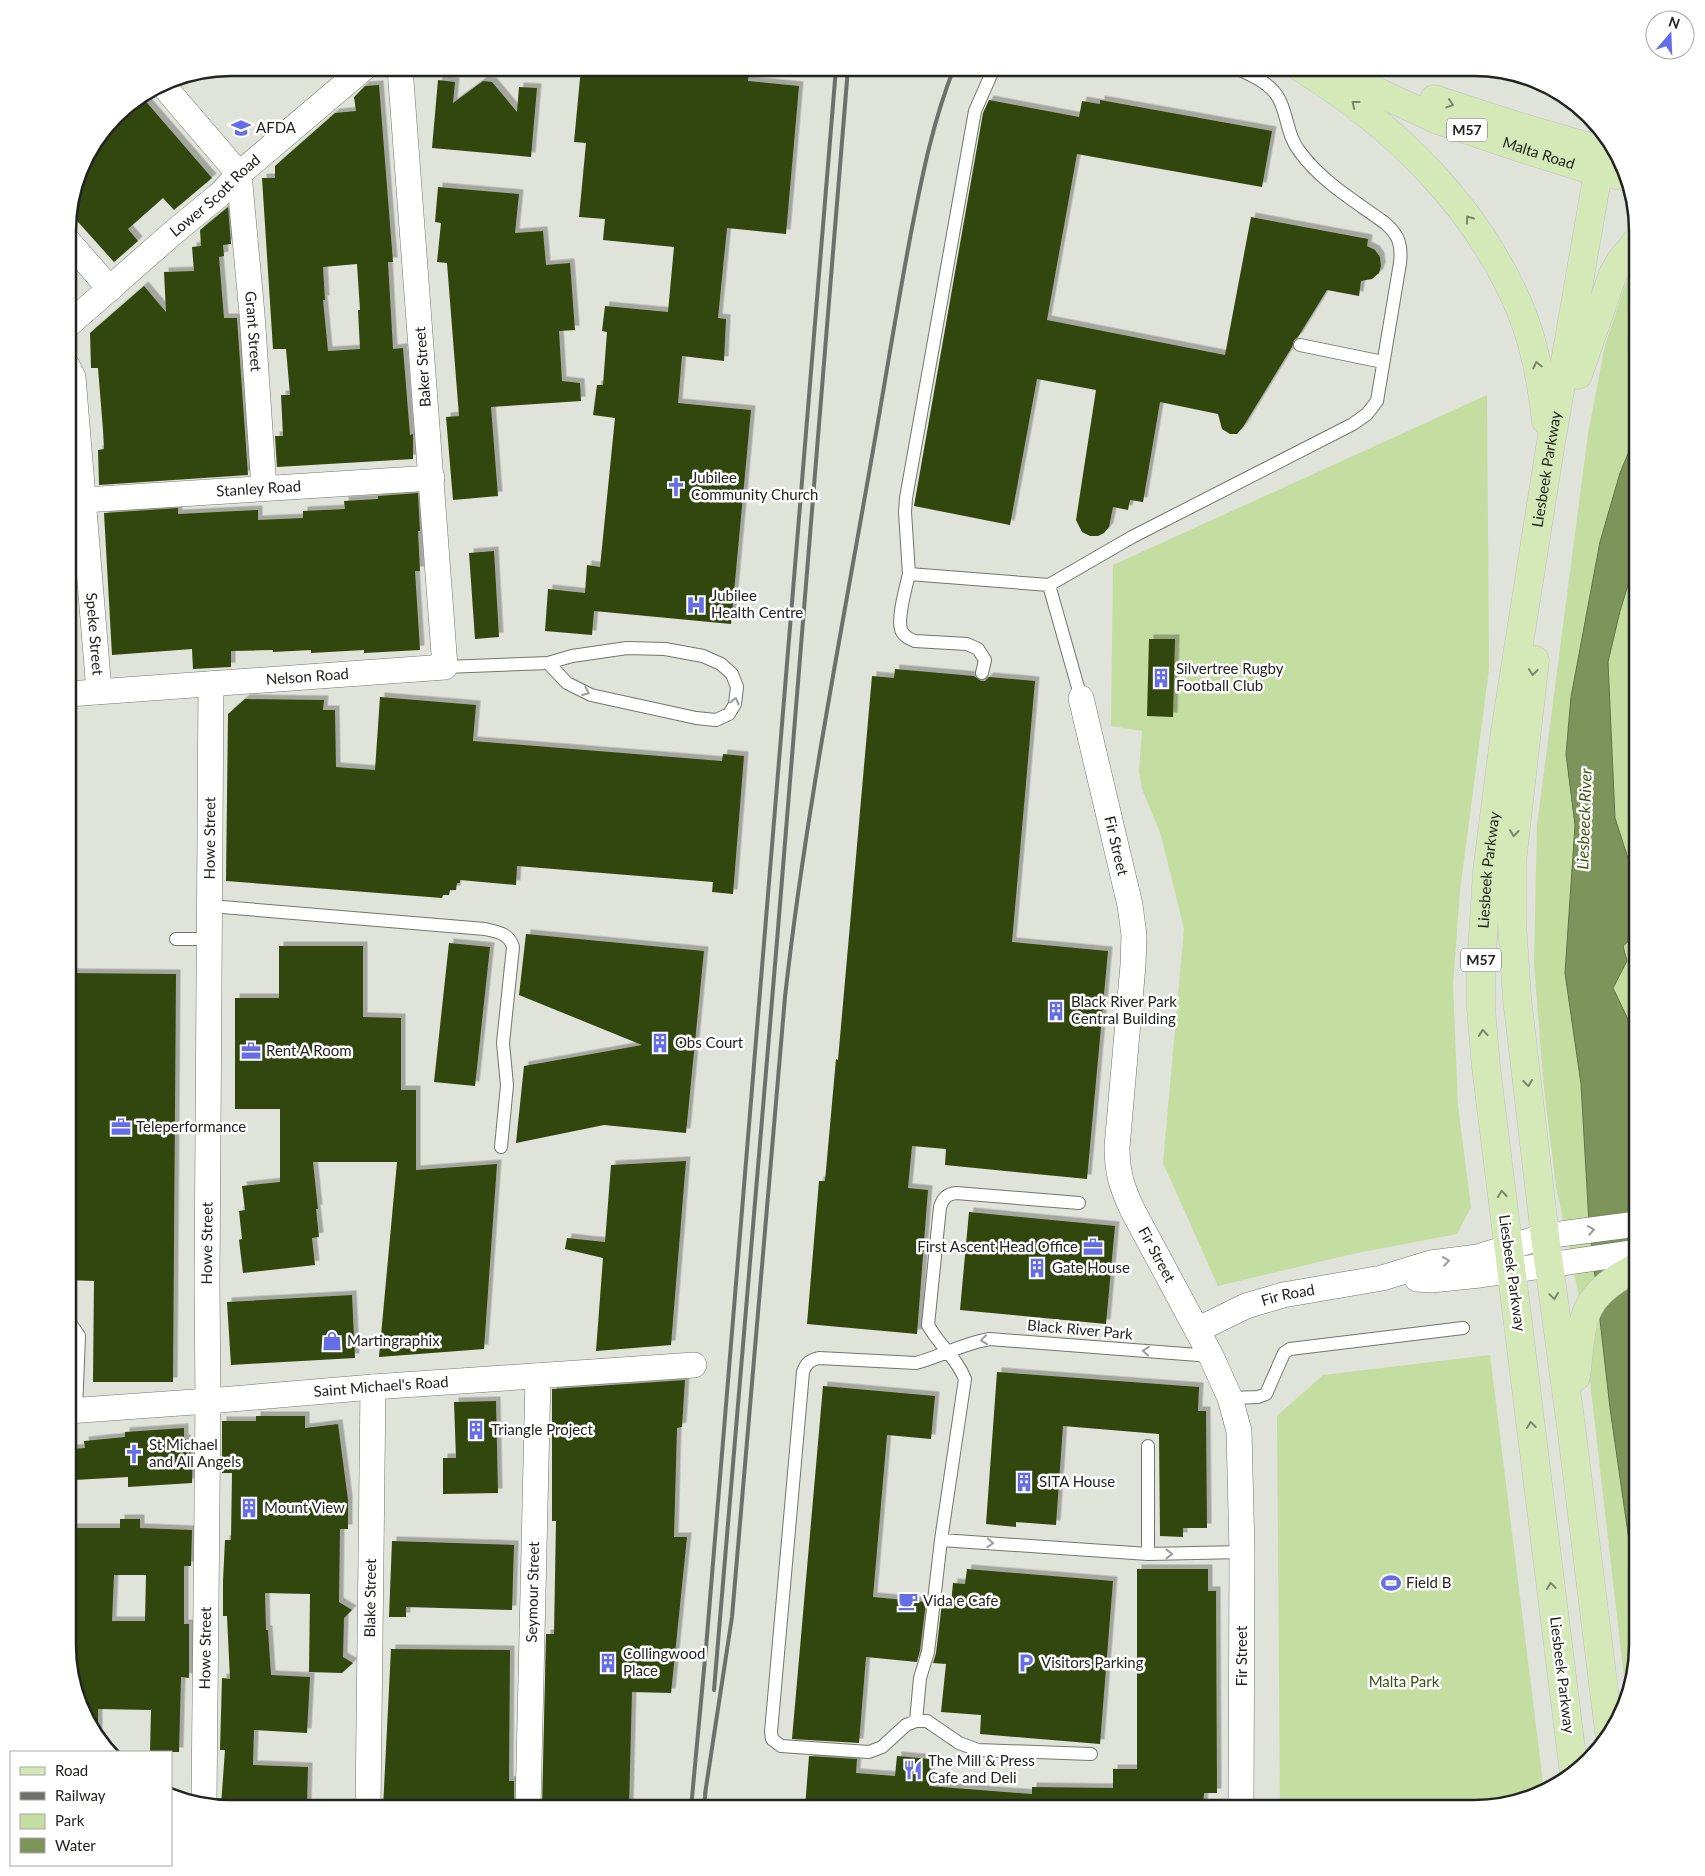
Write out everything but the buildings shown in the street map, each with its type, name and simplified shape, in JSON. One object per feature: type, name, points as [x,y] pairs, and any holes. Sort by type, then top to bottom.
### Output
[{"type":"main road","points":[[1315,77],[1366,112],[1424,165],[1460,206],[1494,256],[1522,312],[1530,337],[1544,398],[1550,448]]},
{"type":"main road","name":"Malta Road","points":[[1345,77],[1438,120],[1509,145],[1612,162]]},
{"type":"main road","name":"Malta Road","points":[[1377,77],[1421,95],[1517,126],[1612,162]]},
{"type":"main road","name":"Liesbeek Parkway","points":[[1573,1764],[1481,1008],[1482,930],[1486,872],[1505,732],[1550,448],[1612,162]]},
{"type":"main road","name":"Liesbeek Parkway","points":[[1608,1722],[1545,1236],[1517,998],[1512,923],[1512,862],[1548,541],[1578,376],[1612,162]]},
{"type":"main road","points":[[1578,376],[1613,274],[1629,251]]},
{"type":"main road","points":[[1571,1426],[1579,1337],[1586,1313],[1593,1300],[1604,1288],[1615,1279],[1629,1272]]},
{"type":"street","name":"Lower Scott Road","points":[[77,317],[219,195],[239,174],[354,76]]},
{"type":"street","name":"Baker Street","points":[[401,76],[445,667]]},
{"type":"street","points":[[167,90],[239,174]]},
{"type":"street","name":"Grant Street","points":[[239,174],[252,314],[264,488]]},
{"type":"street","points":[[77,251],[110,289]]},
{"type":"street","name":"Speke Street","points":[[77,420],[99,691]]},
{"type":"street","name":"Stanley Road","points":[[84,500],[432,478]]},
{"type":"street","name":"Nelson Road","points":[[77,693],[445,667]]},
{"type":"street","name":"Howe Street","points":[[204,1797],[211,684]]},
{"type":"street","name":"Fir Street","points":[[1081,698],[1130,905],[1134,935],[1117,1147],[1117,1169],[1123,1190],[1130,1204],[1211,1356],[1230,1398],[1239,1431],[1242,1552],[1241,1800]]},
{"type":"street","name":"Fir Road","points":[[1197,1330],[1246,1306],[1274,1297],[1382,1278],[1431,1280],[1511,1259],[1545,1236],[1629,1225]]},
{"type":"street","name":"Fir Road","points":[[1511,1259],[1549,1264],[1629,1253]]},
{"type":"street","name":"Saint Michael's Road","points":[[76,1411],[372,1387],[694,1365]]},
{"type":"street","name":"Seymour Street","points":[[528,1800],[538,1376]]},
{"type":"street","name":"Blake Street","points":[[368,1800],[372,1387]]},
{"type":"lane","points":[[982,673],[985,660],[978,649],[967,644],[906,638],[901,631],[900,622],[909,574],[905,512],[906,498],[975,111],[990,77]]},
{"type":"lane","points":[[909,574],[1049,585],[1132,537],[1353,424],[1367,414],[1376,401],[1402,252],[1400,242],[1394,231],[1323,178],[1299,151],[1289,132],[1279,98],[1255,77]]},
{"type":"lane","points":[[1300,345],[1383,362]]},
{"type":"lane","points":[[1049,585],[1081,698]]},
{"type":"lane","name":"Nelson Road","points":[[445,667],[548,663],[572,656],[627,648],[665,649],[703,656],[721,664],[732,674],[737,687],[736,704],[729,714],[716,720],[696,718],[591,695],[567,684],[548,663]]},
{"type":"lane","points":[[210,906],[485,929],[504,934],[512,941],[513,947],[503,1043],[507,1085],[501,1147]]},
{"type":"lane","points":[[176,939],[209,939]]},
{"type":"lane","points":[[1079,1203],[956,1193],[949,1194],[942,1199],[928,1325],[935,1338],[959,1365],[965,1379],[941,1540],[929,1642],[920,1678],[916,1720],[927,1721],[959,1744],[978,1750],[1091,1754]]},
{"type":"lane","points":[[1230,1398],[1258,1397],[1266,1394],[1284,1353],[1290,1349],[1463,1328]]},
{"type":"lane","points":[[76,1332],[79,1336],[76,1350]]},
{"type":"lane","name":"Black River Park","points":[[916,1720],[906,1724],[882,1747],[869,1752],[781,1746],[772,1739],[770,1732],[802,1372],[805,1365],[811,1360],[819,1358],[916,1363],[972,1342],[990,1339],[1211,1356]]},
{"type":"lane","points":[[1148,1446],[1148,1554]]},
{"type":"lane","points":[[941,1540],[1148,1554],[1221,1554],[1242,1552]]},
{"type":"green space","points":[[1629,274],[1629,1644],[1624,1681],[1582,1311],[1556,1186],[1544,1089],[1534,964],[1537,825],[1588,434],[1605,345]]},
{"type":"green space","points":[[1487,395],[1489,669],[1460,891],[1453,985],[1458,1106],[1471,1207],[1457,1234],[1352,1254],[1218,1286],[1163,1163],[1184,929],[1161,835],[1142,789],[1139,771],[1142,731],[1111,726],[1113,565]]},
{"type":"green space","name":"Malta Park","points":[[1490,1355],[1543,1783],[1523,1792],[1504,1797],[1474,1800],[1280,1800],[1277,1416],[1323,1375]]},
{"type":"water","name":"Liesbeeck River","points":[[1629,451],[1629,582],[1608,662],[1615,818],[1629,861],[1629,941],[1623,946],[1627,961],[1613,988],[1629,1021],[1629,1540],[1610,1408],[1589,1223],[1581,1084],[1565,973],[1575,825],[1566,754],[1571,697],[1600,542],[1620,473]]},
{"type":"railway","points":[[692,1800],[706,1648],[835,76]]},
{"type":"railway","points":[[714,1690],[847,76]]},
{"type":"railway","points":[[705,1794],[732,1617],[785,997],[803,857],[911,233],[934,128],[951,77]]},
{"type":"railway","points":[[705,1800],[706,1787]]},
{"type":"place","name":"AFDA","points":[[241,128]]},
{"type":"place","name":"Jubilee Community Church","points":[[676,487]]},
{"type":"place","name":"Jubilee Health Centre","points":[[696,605]]},
{"type":"place","name":"Silvertree Rugby Football Club","points":[[1161,678]]},
{"type":"place","name":"Black River Park Central Building","points":[[1056,1011]]},
{"type":"place","name":"Obs Court","points":[[660,1043]]},
{"type":"place","name":"Rent A Room","points":[[251,1051]]},
{"type":"place","name":"Teleperformance","points":[[121,1127]]},
{"type":"place","name":"First Ascent Head Office","points":[[1093,1247]]},
{"type":"place","name":"Gate House","points":[[1037,1268]]},
{"type":"place","name":"Martingraphix","points":[[332,1341]]},
{"type":"place","name":"Triangle Project","points":[[476,1430]]},
{"type":"place","name":"St Michael and All Angels","points":[[134,1454]]},
{"type":"place","name":"SITA House","points":[[1024,1482]]},
{"type":"place","name":"Mount View","points":[[249,1508]]},
{"type":"place","name":"Field B","points":[[1391,1583]]},
{"type":"place","name":"Vida e Cafe","points":[[908,1601]]},
{"type":"place","name":"Collingwood Place","points":[[608,1663]]},
{"type":"place","name":"Visitors Parking","points":[[1026,1663]]},
{"type":"place","name":"The Mill & Press Cafe and Deli","points":[[913,1770]]}]
